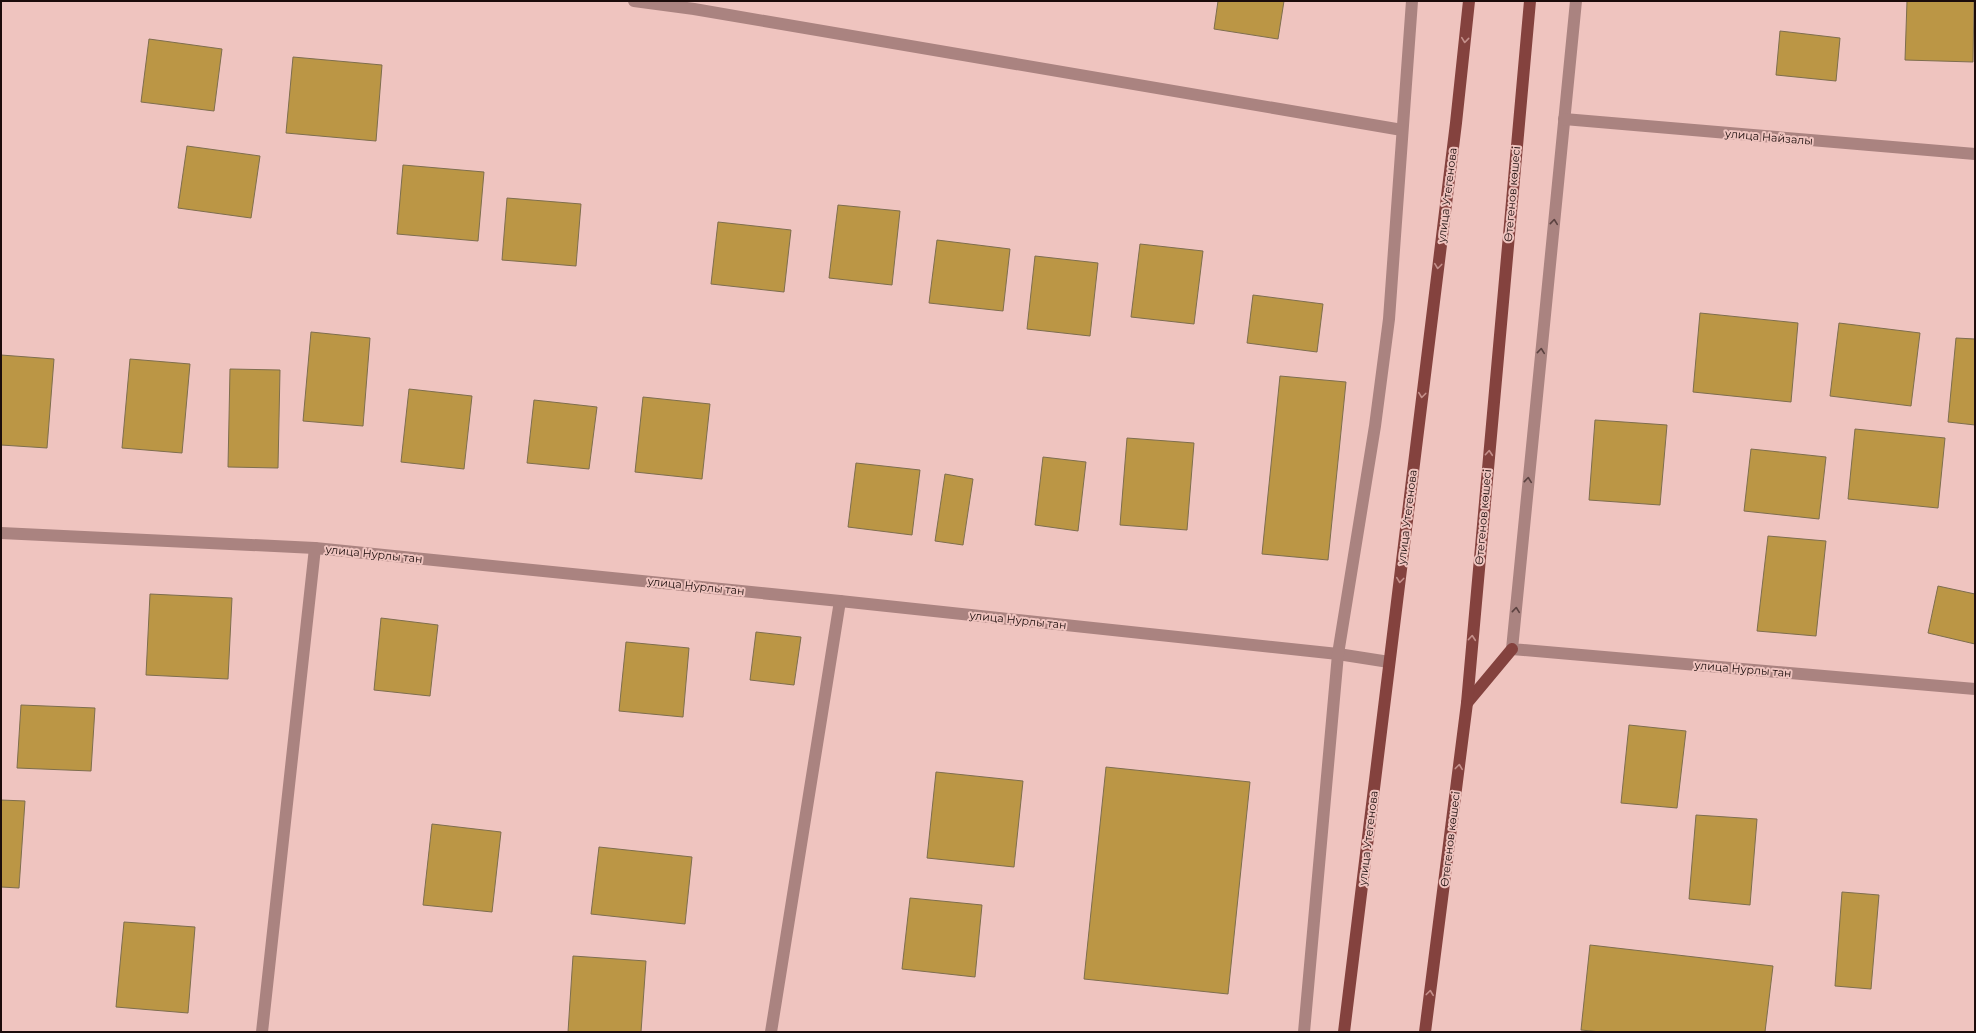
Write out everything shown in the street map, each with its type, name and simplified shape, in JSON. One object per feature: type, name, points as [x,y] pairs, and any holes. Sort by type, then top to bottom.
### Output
[{"type":"main road","name":"улица Утегенова","points":[[1344,1032],[1456,123],[1469,1]]},
{"type":"main road","name":"Өтегенов көшесі","points":[[1426,1032],[1466,703],[1530,1]]},
{"type":"main road","points":[[1466,703],[1512,649]]},
{"type":"street","points":[[634,1],[694,5],[1402,130]]},
{"type":"street","points":[[1304,1032],[1338,654],[1376,426],[1390,319],[1412,1]]},
{"type":"street","points":[[1512,649],[1576,1]]},
{"type":"street","name":"улица Найзалы","points":[[1564,119],[1975,154]]},
{"type":"street","name":"улица Нурлы тан","points":[[1,533],[315,548],[840,601],[1338,654],[1389,662]]},
{"type":"street","points":[[262,1032],[315,548]]},
{"type":"street","points":[[771,1032],[840,601]]},
{"type":"street","name":"улица Нурлы тан","points":[[1512,649],[1975,689]]},
{"type":"building","points":[[1218,1],[1284,1],[1278,39],[1214,29]]},
{"type":"building","points":[[1907,1],[1974,1],[1973,62],[1905,60]]},
{"type":"building","points":[[1780,31],[1840,38],[1836,81],[1776,75]]},
{"type":"building","points":[[149,39],[222,49],[214,111],[141,102]]},
{"type":"building","points":[[293,57],[382,65],[376,141],[286,133]]},
{"type":"building","points":[[187,146],[260,156],[251,218],[178,208]]},
{"type":"building","points":[[403,165],[484,172],[478,241],[397,234]]},
{"type":"building","points":[[507,198],[581,204],[576,266],[502,260]]},
{"type":"building","points":[[838,205],[900,211],[892,285],[829,278]]},
{"type":"building","points":[[718,222],[791,230],[784,292],[711,284]]},
{"type":"building","points":[[937,240],[1010,249],[1003,311],[929,303]]},
{"type":"building","points":[[1140,244],[1203,251],[1194,324],[1131,317]]},
{"type":"building","points":[[1035,256],[1098,263],[1090,336],[1027,329]]},
{"type":"building","points":[[1253,295],[1323,304],[1317,352],[1247,343]]},
{"type":"building","points":[[1700,313],[1798,323],[1791,402],[1693,392]]},
{"type":"building","points":[[1839,323],[1920,333],[1911,406],[1830,396]]},
{"type":"building","points":[[311,332],[370,338],[363,426],[303,421]]},
{"type":"building","points":[[1956,338],[1975,339],[1975,425],[1948,422]]},
{"type":"building","points":[[1,355],[54,359],[47,448],[1,445]]},
{"type":"building","points":[[130,359],[190,364],[182,453],[122,448]]},
{"type":"building","points":[[230,369],[280,370],[278,468],[228,467]]},
{"type":"building","points":[[1280,376],[1346,382],[1328,560],[1262,554]]},
{"type":"building","points":[[409,389],[472,396],[464,469],[401,462]]},
{"type":"building","points":[[643,397],[710,404],[702,479],[635,472]]},
{"type":"building","points":[[534,400],[597,407],[589,469],[527,463]]},
{"type":"building","points":[[1595,420],[1667,425],[1660,505],[1589,500]]},
{"type":"building","points":[[1855,429],[1945,438],[1938,508],[1848,499]]},
{"type":"building","points":[[1127,438],[1194,443],[1187,530],[1120,525]]},
{"type":"building","points":[[1751,449],[1826,457],[1819,519],[1744,511]]},
{"type":"building","points":[[1043,457],[1086,462],[1078,531],[1035,525]]},
{"type":"building","points":[[856,463],[920,470],[912,535],[848,527]]},
{"type":"building","points":[[945,474],[973,479],[963,545],[935,541]]},
{"type":"building","points":[[1768,536],[1826,541],[1816,636],[1757,631]]},
{"type":"building","points":[[1938,586],[1975,594],[1975,644],[1928,633]]},
{"type":"building","points":[[150,594],[232,598],[228,679],[146,675]]},
{"type":"building","points":[[381,618],[438,625],[430,696],[374,690]]},
{"type":"building","points":[[756,632],[801,637],[794,685],[750,680]]},
{"type":"building","points":[[626,642],[689,648],[683,717],[619,711]]},
{"type":"building","points":[[21,705],[95,708],[91,771],[17,768]]},
{"type":"building","points":[[1629,725],[1686,731],[1677,808],[1621,803]]},
{"type":"building","points":[[1106,767],[1250,782],[1228,994],[1084,979]]},
{"type":"building","points":[[936,772],[1023,781],[1014,867],[927,858]]},
{"type":"building","points":[[1,800],[25,801],[19,888],[1,887]]},
{"type":"building","points":[[1696,815],[1757,819],[1750,905],[1689,899]]},
{"type":"building","points":[[432,824],[501,832],[492,912],[423,905]]},
{"type":"building","points":[[599,847],[692,857],[685,924],[591,914]]},
{"type":"building","points":[[1842,892],[1879,895],[1871,989],[1835,986]]},
{"type":"building","points":[[910,898],[982,905],[975,977],[902,969]]},
{"type":"building","points":[[124,922],[195,927],[188,1013],[116,1007]]},
{"type":"building","points":[[1590,945],[1773,966],[1765,1032],[1601,1032],[1581,1030]]},
{"type":"building","points":[[573,956],[646,961],[641,1032],[568,1032]]}]
